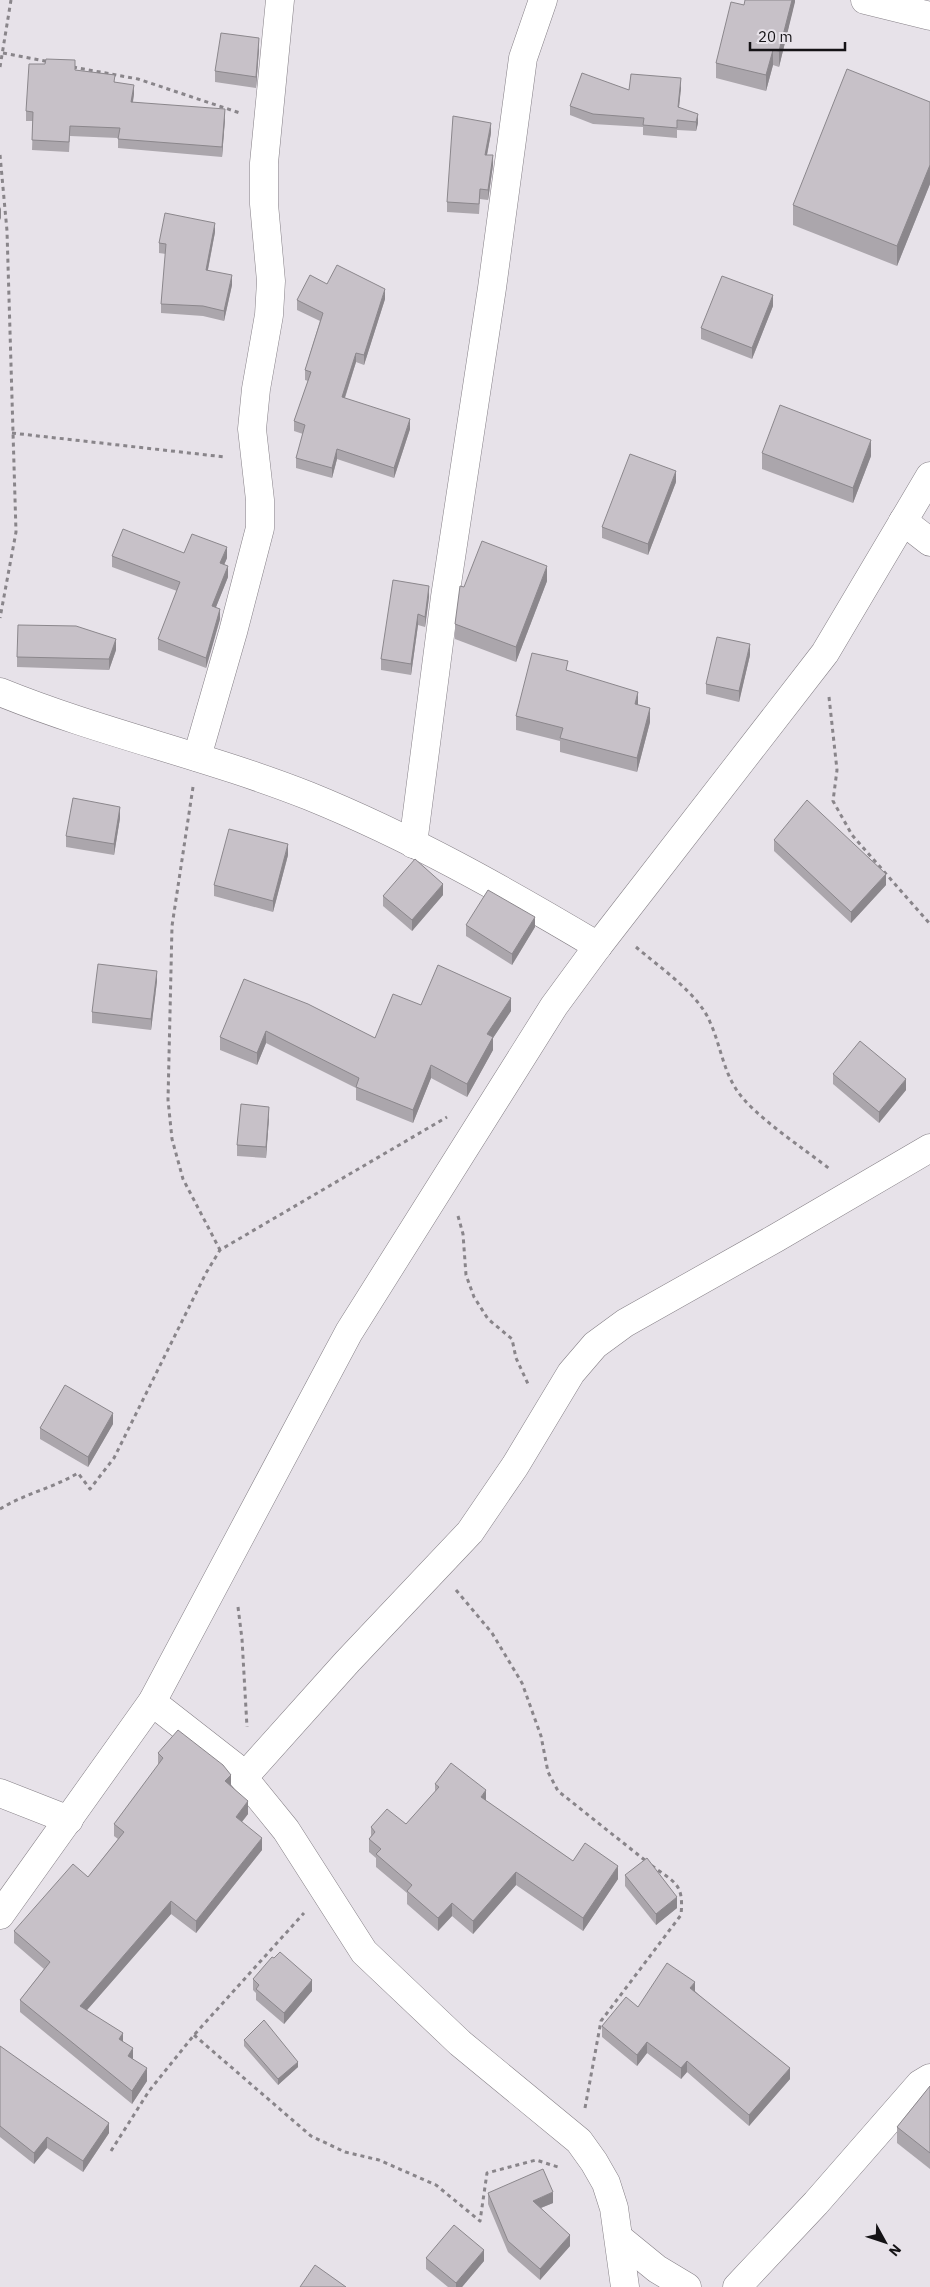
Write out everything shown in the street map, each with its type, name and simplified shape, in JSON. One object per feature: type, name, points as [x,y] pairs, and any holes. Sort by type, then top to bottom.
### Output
[{"type":"street","points":[[198,757],[260,528],[260,500],[255,462],[253,414],[269,315],[271,288],[264,204],[267,121],[280,0]]},
{"type":"street","points":[[413,844],[445,597],[492,288],[523,58],[543,0]]},
{"type":"street","points":[[865,0],[930,16]]},
{"type":"street","points":[[0,1915],[152,1702],[349,1332],[554,1006],[605,936],[825,653],[930,476]]},
{"type":"street","points":[[903,521],[930,542]]},
{"type":"street","points":[[0,692],[77,720],[198,757],[308,796],[605,936]]},
{"type":"street","points":[[239,1771],[470,1532],[492,1501],[571,1372],[595,1345],[618,1329],[930,1148]]},
{"type":"street","points":[[152,1702],[239,1771],[286,1830],[364,1952],[460,2043],[579,2141],[606,2183],[614,2208],[625,2287]]},
{"type":"street","points":[[0,1794],[69,1820]]},
{"type":"street","points":[[737,2287],[816,2203],[920,2084],[930,2078]]},
{"type":"street","points":[[619,2238],[657,2269],[687,2287]]},
{"type":"path","points":[[0,68],[11,0]]},
{"type":"path","points":[[3,53],[51,62]]},
{"type":"path","points":[[70,66],[138,79],[267,121]]},
{"type":"path","points":[[0,155],[7,231],[16,532],[0,618]]},
{"type":"path","points":[[12,433],[146,447],[255,462]]},
{"type":"path","points":[[825,653],[837,770],[833,801],[852,835],[930,924]]},
{"type":"path","points":[[198,757],[172,926],[168,1100],[172,1139],[183,1179],[220,1250]]},
{"type":"path","points":[[605,936],[702,1007],[710,1021],[726,1068],[736,1090],[756,1111],[857,1191]]},
{"type":"path","points":[[0,1509],[10,1502],[64,1482],[78,1473],[90,1489],[114,1458],[206,1274],[220,1250],[455,1112]]},
{"type":"path","points":[[444,1181],[463,1234],[466,1275],[474,1297],[488,1319],[512,1339],[516,1358],[544,1417]]},
{"type":"path","points":[[436,1566],[492,1632],[522,1683],[541,1736],[548,1772],[558,1791],[676,1883],[683,1896],[682,1915],[601,2022],[579,2141]]},
{"type":"path","points":[[222,1569],[237,1602],[240,1618],[247,1724],[239,1771]]},
{"type":"path","points":[[111,2151],[149,2091],[194,2035],[324,1891]]},
{"type":"path","points":[[194,2035],[311,2136],[337,2149],[379,2160],[436,2185],[480,2221],[487,2173],[536,2160],[562,2168]]},
{"type":"building","points":[[745,0],[792,0],[779,51],[773,50],[766,75],[716,63],[731,2],[744,5]]},
{"type":"building","points":[[221,33],[259,38],[256,77],[215,71]]},
{"type":"building","points":[[46,59],[75,60],[75,70],[115,75],[114,82],[134,85],[131,102],[225,109],[222,147],[118,139],[120,128],[70,126],[69,142],[32,140],[33,112],[26,111],[29,64],[45,64]]},
{"type":"building","points":[[847,69],[930,102],[930,165],[897,246],[793,205]]},
{"type":"building","points":[[582,73],[629,90],[631,74],[681,78],[678,107],[698,114],[696,122],[677,120],[677,128],[643,125],[644,118],[593,114],[570,106]]},
{"type":"building","points":[[453,116],[491,123],[485,155],[493,155],[488,190],[480,189],[479,204],[447,202]]},
{"type":"building","points":[[165,213],[215,223],[206,270],[232,275],[224,311],[203,306],[161,304],[166,244],[159,243]]},
{"type":"building","points":[[337,265],[385,289],[364,355],[356,353],[342,397],[410,419],[394,468],[337,449],[332,468],[296,458],[305,425],[294,421],[311,372],[305,370],[323,313],[297,300],[310,275],[327,284]]},
{"type":"building","points":[[722,276],[773,295],[752,348],[701,328]]},
{"type":"building","points":[[780,405],[871,440],[853,488],[762,453]]},
{"type":"building","points":[[630,454],[676,471],[648,544],[602,527]]},
{"type":"building","points":[[123,529],[184,553],[192,534],[227,547],[220,563],[228,566],[212,606],[220,609],[206,658],[158,639],[180,582],[112,556]]},
{"type":"building","points":[[482,541],[547,566],[516,647],[455,624],[460,586],[464,587]]},
{"type":"building","points":[[393,580],[429,586],[425,617],[418,614],[411,664],[381,659]]},
{"type":"building","points":[[18,625],[76,626],[116,639],[109,659],[17,657]]},
{"type":"building","points":[[717,637],[750,644],[739,691],[706,684]]},
{"type":"building","points":[[532,653],[568,661],[566,670],[638,692],[635,704],[650,708],[637,758],[560,738],[563,728],[516,716]]},
{"type":"building","points":[[73,798],[120,807],[114,844],[66,836]]},
{"type":"building","points":[[807,800],[886,874],[851,912],[774,840]]},
{"type":"building","points":[[229,829],[288,844],[273,901],[214,885]]},
{"type":"building","points":[[415,859],[443,884],[412,920],[383,896]]},
{"type":"building","points":[[488,890],[535,917],[512,954],[466,925]]},
{"type":"building","points":[[98,964],[157,971],[151,1019],[92,1012]]},
{"type":"building","points":[[438,965],[511,998],[487,1034],[493,1037],[467,1084],[431,1065],[413,1110],[356,1087],[359,1078],[266,1031],[257,1053],[220,1037],[244,979],[308,1004],[375,1038],[393,994],[421,1005]]},
{"type":"building","points":[[860,1041],[906,1079],[879,1112],[833,1074]]},
{"type":"building","points":[[241,1104],[269,1107],[266,1147],[237,1145]]},
{"type":"building","points":[[65,1385],[113,1413],[88,1457],[40,1428]]},
{"type":"building","points":[[178,1730],[223,1765],[231,1775],[225,1781],[248,1801],[236,1817],[262,1838],[196,1921],[171,1901],[80,2006],[123,2033],[119,2039],[133,2048],[128,2056],[147,2068],[132,2091],[20,2000],[50,1962],[14,1931],[73,1864],[88,1877],[124,1832],[114,1824],[163,1758],[158,1753]]},
{"type":"building","points":[[451,1763],[486,1790],[481,1797],[573,1861],[585,1843],[618,1866],[583,1918],[516,1872],[473,1921],[452,1903],[438,1918],[407,1891],[412,1885],[376,1854],[381,1849],[369,1839],[375,1832],[371,1827],[387,1809],[406,1824],[439,1787],[435,1784]]},
{"type":"building","points":[[647,1858],[677,1897],[656,1914],[625,1875]]},
{"type":"building","points":[[280,1952],[312,1980],[284,2013],[256,1989],[259,1985],[253,1979],[272,1957],[274,1958]]},
{"type":"building","points":[[667,1963],[695,1982],[690,1988],[790,2068],[749,2115],[687,2061],[681,2068],[647,2042],[637,2055],[602,2026],[626,1997],[638,2007]]},
{"type":"building","points":[[264,2020],[298,2062],[278,2079],[244,2040]]},
{"type":"building","points":[[0,2046],[109,2123],[83,2161],[47,2137],[34,2153],[0,2126]]},
{"type":"building","points":[[930,2086],[930,2153],[897,2127]]},
{"type":"building","points":[[543,2169],[553,2192],[533,2201],[570,2235],[540,2269],[508,2241],[488,2193]]},
{"type":"building","points":[[454,2225],[484,2250],[456,2283],[426,2258]]},
{"type":"building","points":[[315,2265],[346,2287],[300,2287]]}]
